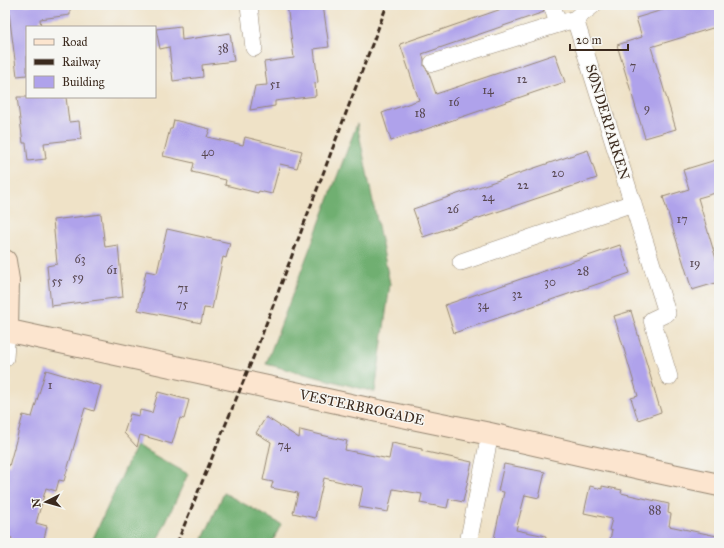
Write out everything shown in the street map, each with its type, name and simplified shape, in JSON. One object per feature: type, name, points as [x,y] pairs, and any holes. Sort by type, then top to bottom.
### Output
[{"type":"street","points":[[249,5],[254,48]]},
{"type":"street","points":[[552,5],[558,24]]},
{"type":"street","points":[[433,63],[575,19],[593,5]]},
{"type":"street","name":"SØNDERPARKEN","points":[[575,19],[667,313],[652,320],[669,378]]},
{"type":"street","points":[[461,262],[633,203]]},
{"type":"street","points":[[5,261],[8,280],[5,358]]},
{"type":"street","name":"VESTERBROGADE","points":[[6,330],[719,485]]},
{"type":"street","points":[[468,543],[490,434]]},
{"type":"green space","points":[[357,124],[390,284],[375,392],[266,364]]},
{"type":"green space","points":[[136,445],[188,474],[156,543],[91,543]]},
{"type":"green space","points":[[224,493],[281,524],[272,543],[201,543]]},
{"type":"building","points":[[8,5],[70,5],[70,15],[40,19],[41,26],[26,26],[26,75],[17,76]]},
{"type":"building","points":[[287,5],[323,5],[329,47],[314,49],[318,82],[315,83],[316,96],[275,101],[275,106],[250,110],[255,86],[267,85],[264,62],[294,58]]},
{"type":"building","points":[[513,5],[542,5],[544,12],[422,54],[424,66],[428,71],[436,94],[555,54],[565,82],[391,141],[382,113],[419,100],[400,44]]},
{"type":"building","points":[[679,5],[719,5],[719,26],[651,47],[676,129],[645,138],[617,45],[642,37],[636,18]]},
{"type":"building","points":[[181,26],[182,40],[230,33],[234,61],[202,65],[203,77],[173,81],[169,47],[160,49],[156,29]]},
{"type":"building","points":[[17,97],[66,98],[69,122],[79,121],[81,139],[44,143],[46,159],[28,161],[26,143],[23,143]]},
{"type":"building","points":[[174,120],[210,129],[207,137],[243,145],[245,137],[302,151],[297,168],[280,164],[272,194],[259,191],[258,193],[225,185],[226,180],[192,172],[194,163],[163,156]]},
{"type":"building","points":[[588,150],[597,178],[423,237],[413,209]]},
{"type":"building","points":[[719,159],[719,192],[698,198],[719,269],[719,282],[692,290],[663,197],[689,189],[683,170]]},
{"type":"building","points":[[101,214],[105,247],[118,245],[123,297],[51,306],[47,266],[57,264],[53,220]]},
{"type":"building","points":[[167,229],[230,243],[226,258],[223,257],[212,309],[204,308],[201,323],[138,310],[146,271],[157,273]]},
{"type":"building","points":[[620,245],[630,273],[454,333],[445,305]]},
{"type":"building","points":[[631,311],[661,412],[638,420],[631,398],[638,396],[614,316]]},
{"type":"building","points":[[46,370],[101,386],[94,411],[85,408],[64,481],[59,480],[56,491],[46,488],[36,523],[47,526],[43,543],[10,543],[12,538],[5,536],[5,464],[9,466],[23,415],[32,417]]},
{"type":"building","points":[[158,392],[189,400],[184,419],[180,418],[172,444],[140,435],[137,447],[124,433],[130,414],[139,416],[140,410],[152,413]]},
{"type":"building","points":[[266,417],[299,438],[300,430],[347,441],[345,450],[389,459],[392,443],[472,462],[463,502],[449,499],[447,508],[420,503],[422,494],[393,489],[388,512],[359,507],[363,487],[324,478],[315,518],[293,513],[298,493],[271,488],[273,482],[263,480],[271,442],[256,433]]},
{"type":"building","points":[[504,464],[545,472],[539,498],[525,495],[516,530],[546,536],[545,543],[493,543],[504,492],[498,491]]},
{"type":"building","points":[[590,486],[602,489],[602,486],[622,490],[621,493],[669,504],[668,513],[671,514],[669,526],[717,536],[716,543],[609,543],[612,531],[609,530],[612,519],[584,513]]},
{"type":"railway","points":[[177,543],[255,353],[387,5]]}]
